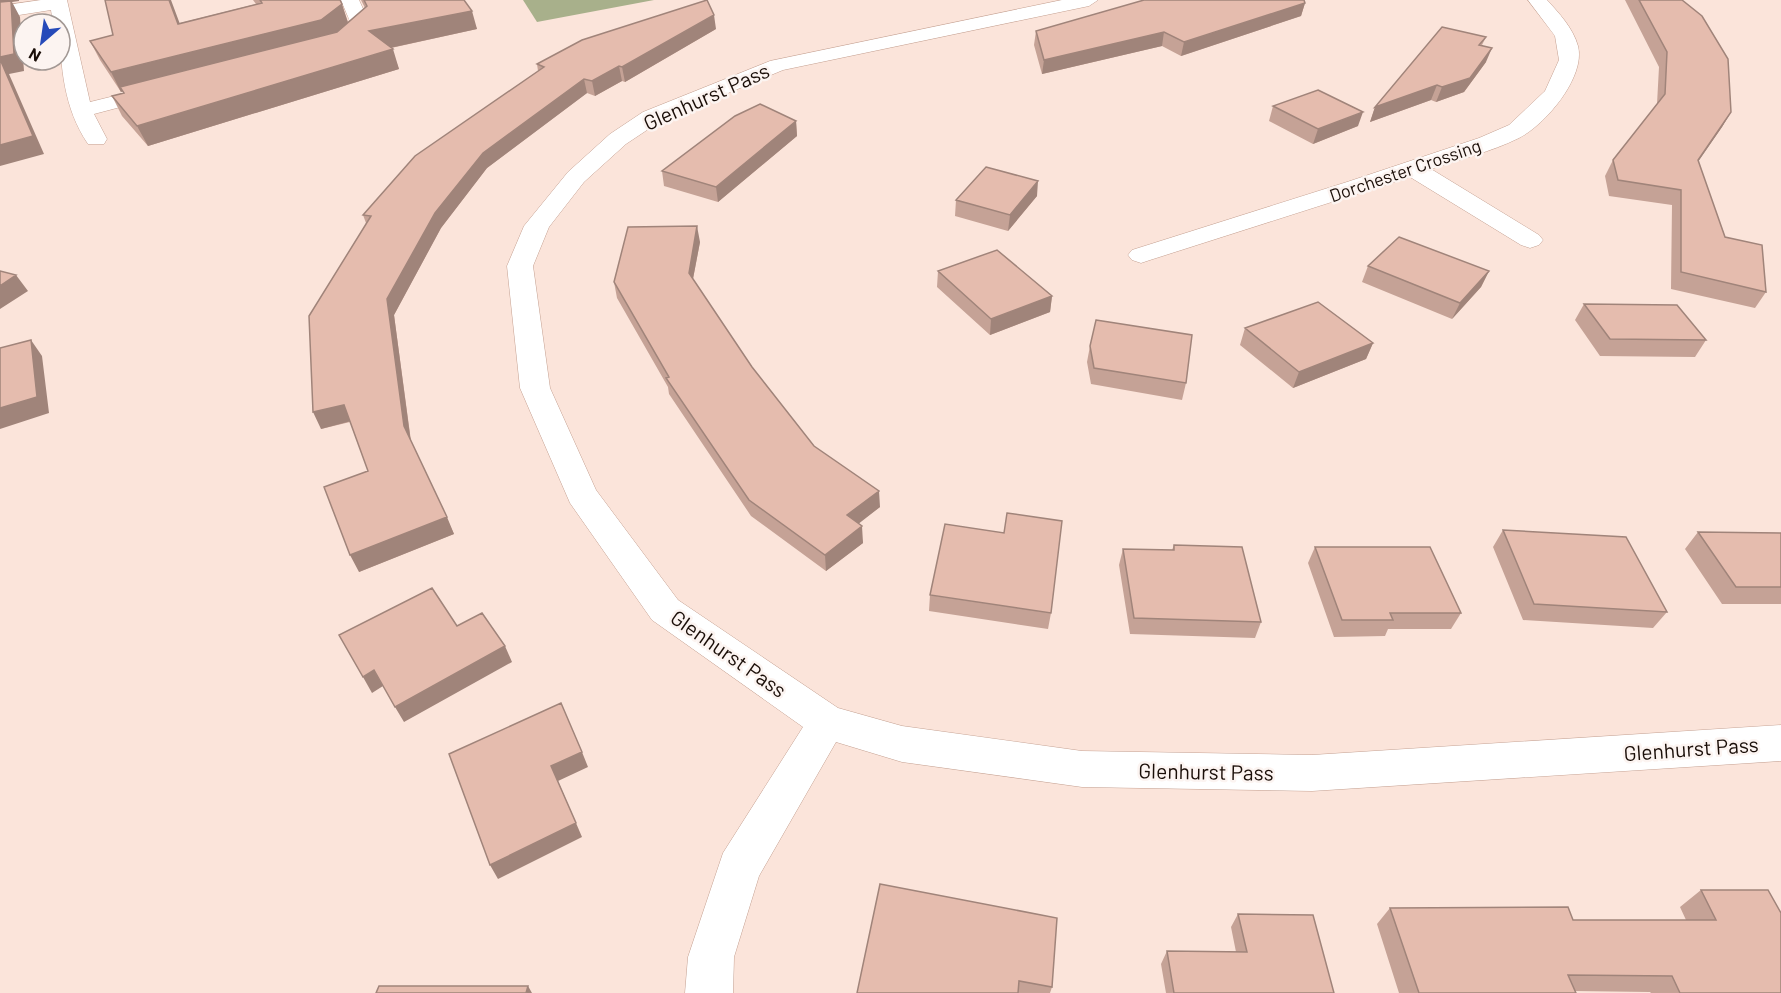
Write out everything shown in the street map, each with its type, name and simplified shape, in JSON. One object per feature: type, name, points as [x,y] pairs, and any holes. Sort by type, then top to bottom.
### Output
[{"type":"street","points":[[313,51],[336,45],[361,26],[350,0]]},
{"type":"street","name":"Glenhurst Pass","points":[[1089,0],[777,65],[651,117],[618,139],[576,177],[537,225],[520,266],[535,388],[582,495],[665,610],[827,722],[902,744],[1094,770],[1312,773],[1781,743]]},
{"type":"street","name":"Dorchester Crossing","points":[[1141,255],[1316,202],[1515,132],[1548,101],[1560,85],[1569,49],[1556,24],[1537,0]]},
{"type":"street","points":[[0,12],[58,1],[81,111],[96,139]]},
{"type":"street","points":[[81,111],[174,87]]},
{"type":"street","points":[[1413,168],[1530,240]]},
{"type":"street","points":[[709,993],[711,957],[740,868],[827,722]]},
{"type":"green space","points":[[523,0],[654,0],[537,22]]},
{"type":"building","points":[[105,0],[169,0],[178,24],[262,3],[260,0],[340,0],[342,4],[321,20],[111,72],[90,41],[113,35]]},
{"type":"building","points":[[364,0],[464,0],[472,11],[369,31],[393,49],[137,126],[112,96],[124,93],[120,87],[337,32],[367,6]]},
{"type":"building","points":[[707,0],[714,15],[622,67],[619,66],[592,81],[584,79],[483,153],[435,213],[387,299],[404,426],[447,517],[350,555],[324,487],[368,471],[344,405],[313,412],[309,316],[371,216],[363,215],[415,156],[544,67],[537,64],[582,40]]},
{"type":"building","points":[[1144,0],[1304,0],[1305,3],[1184,42],[1164,32],[1044,60],[1036,31]]},
{"type":"building","points":[[1639,0],[1682,0],[1702,16],[1728,59],[1731,112],[1698,160],[1725,237],[1762,245],[1766,292],[1681,272],[1681,190],[1618,180],[1613,160],[1665,94],[1667,52]]},
{"type":"building","points":[[11,1],[12,54],[0,57],[0,2]]},
{"type":"building","points":[[1442,27],[1486,37],[1479,45],[1492,48],[1470,78],[1442,87],[1437,85],[1375,107]]},
{"type":"building","points":[[0,59],[33,136],[0,145]]},
{"type":"building","points":[[1318,90],[1363,112],[1318,129],[1273,106]]},
{"type":"building","points":[[760,104],[796,121],[716,187],[662,171],[735,116]]},
{"type":"building","points":[[986,167],[1038,181],[1010,215],[956,200]]},
{"type":"building","points":[[697,226],[689,273],[752,367],[814,446],[879,491],[847,515],[862,526],[825,555],[749,500],[666,378],[669,377],[614,282],[628,227]]},
{"type":"building","points":[[1399,237],[1489,271],[1460,303],[1368,266]]},
{"type":"building","points":[[997,250],[1052,296],[991,319],[938,271]]},
{"type":"building","points":[[0,271],[16,275],[0,286]]},
{"type":"building","points":[[1318,302],[1373,343],[1299,372],[1245,328]]},
{"type":"building","points":[[1584,304],[1677,305],[1706,340],[1610,339]]},
{"type":"building","points":[[1096,320],[1192,335],[1186,383],[1094,368],[1090,346]]},
{"type":"building","points":[[31,340],[37,397],[0,408],[0,348]]},
{"type":"building","points":[[1007,513],[1062,521],[1051,613],[930,595],[945,524],[1004,533]]},
{"type":"building","points":[[1503,530],[1626,537],[1667,612],[1534,604]]},
{"type":"building","points":[[1698,532],[1781,533],[1781,587],[1736,587]]},
{"type":"building","points":[[1174,545],[1242,547],[1261,622],[1134,618],[1123,549],[1174,550]]},
{"type":"building","points":[[1315,547],[1430,547],[1461,613],[1390,613],[1393,620],[1342,620]]},
{"type":"building","points":[[432,588],[457,626],[482,613],[505,646],[395,707],[374,670],[363,677],[339,635]]},
{"type":"building","points":[[561,703],[582,752],[551,766],[576,823],[490,865],[449,754]]},
{"type":"building","points":[[880,884],[1057,918],[1052,987],[1019,981],[1018,993],[857,993]]},
{"type":"building","points":[[1701,890],[1768,890],[1781,913],[1781,993],[1680,993],[1672,976],[1568,975],[1576,993],[1419,993],[1390,908],[1568,907],[1573,920],[1716,920]]},
{"type":"building","points":[[1238,914],[1313,915],[1334,993],[1174,993],[1167,951],[1247,952]]},
{"type":"building","points":[[379,986],[528,986],[526,993],[376,993]]}]
